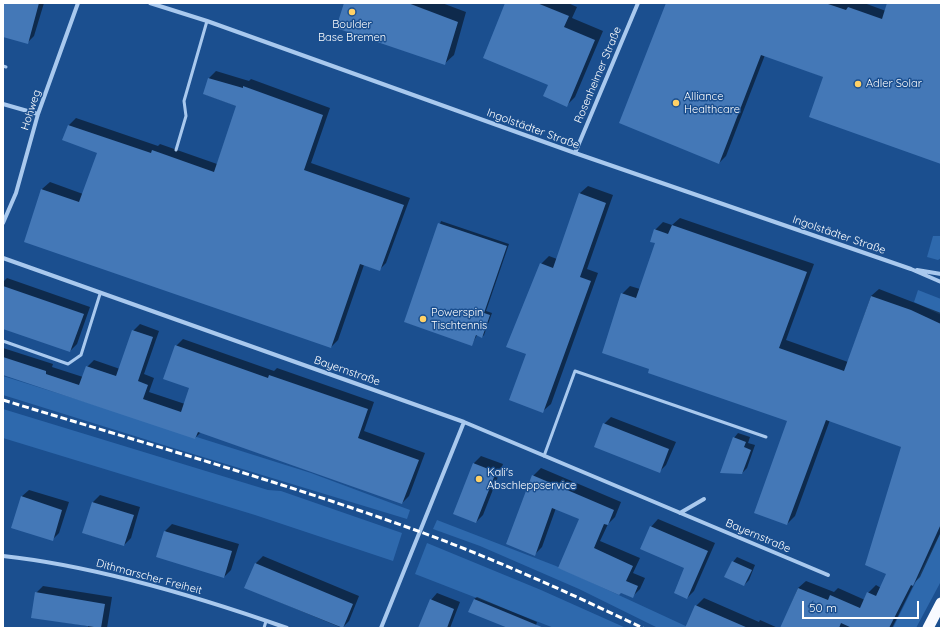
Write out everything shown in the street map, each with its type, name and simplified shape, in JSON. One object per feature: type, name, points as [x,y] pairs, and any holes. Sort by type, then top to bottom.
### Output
[{"type":"highway","points":[[928,628],[941,603]]},
{"type":"street","name":"Hohweg","points":[[3,223],[16,193],[38,114],[78,3]]},
{"type":"street","name":"Ingolstädter Straße","points":[[150,3],[206,21],[576,153],[911,269],[941,282]]},
{"type":"street","name":"Rosenheimer Straße","points":[[576,153],[638,3]]},
{"type":"street","points":[[3,104],[38,114]]},
{"type":"street","name":"Bayernstraße","points":[[3,258],[100,294],[464,422],[828,575]]},
{"type":"street","name":"Ingolstädter Straße","points":[[911,269],[941,274]]},
{"type":"street","points":[[381,628],[464,422]]},
{"type":"street","points":[[680,513],[704,499]]},
{"type":"street","name":"Dithmarscher Freiheit","points":[[3,556],[57,564],[131,581],[237,610],[287,628]]},
{"type":"lane","points":[[176,150],[186,116],[184,101],[206,21]]},
{"type":"lane","points":[[3,341],[68,364],[81,355],[100,294]]},
{"type":"lane","points":[[544,456],[576,371],[766,437]]},
{"type":"lane","points":[[264,628],[266,621]]},
{"type":"shaded area","points":[[933,236],[941,236],[941,258],[938,260],[927,257]]},
{"type":"shaded area","points":[[918,290],[941,299],[941,315],[914,302]]},
{"type":"shaded area","points":[[3,376],[311,473],[410,510],[407,519],[3,395]]},
{"type":"shaded area","points":[[3,409],[268,490],[281,491],[402,533],[393,561],[255,515],[3,438]]},
{"type":"shaded area","points":[[437,520],[556,566],[690,628],[658,628],[579,589],[480,546],[433,529]]},
{"type":"shaded area","points":[[941,531],[941,581],[916,628],[893,628]]},
{"type":"shaded area","points":[[427,543],[541,590],[626,628],[554,628],[415,574]]},
{"type":"building","points":[[3,3],[39,3],[28,44],[3,37]]},
{"type":"building","points":[[344,3],[408,3],[458,22],[445,65],[336,28]]},
{"type":"building","points":[[505,3],[537,3],[569,16],[564,27],[595,40],[567,107],[543,96],[548,85],[483,58]]},
{"type":"building","points":[[666,3],[825,3],[846,10],[848,7],[882,19],[887,3],[941,3],[941,164],[809,117],[823,77],[761,55],[719,164],[619,123]]},
{"type":"building","points":[[208,78],[243,88],[243,86],[323,115],[304,170],[404,205],[380,271],[360,264],[331,348],[24,242],[41,189],[79,202],[97,153],[62,140],[68,125],[151,153],[152,150],[214,172],[236,106],[203,94]]},
{"type":"building","points":[[579,193],[606,203],[580,277],[591,281],[543,413],[509,400],[526,354],[506,347],[540,263],[553,268]]},
{"type":"building","points":[[438,223],[507,246],[484,313],[490,315],[482,338],[476,335],[472,346],[404,322]]},
{"type":"building","points":[[672,225],[807,272],[779,348],[844,371],[871,296],[911,310],[941,324],[941,524],[913,586],[911,585],[889,628],[852,628],[841,623],[839,628],[780,628],[798,588],[828,600],[830,595],[860,608],[867,592],[876,596],[886,574],[865,565],[901,447],[826,420],[787,525],[754,513],[787,421],[648,373],[649,369],[602,353],[621,293],[636,298],[655,243],[650,242],[654,229],[668,234]]},
{"type":"building","points":[[3,286],[84,314],[70,352],[3,329]]},
{"type":"building","points":[[132,330],[153,337],[138,381],[148,385],[143,399],[181,412],[189,388],[163,379],[175,345],[268,378],[269,375],[368,409],[358,438],[419,460],[402,504],[198,432],[195,439],[3,375],[3,357],[46,371],[46,374],[79,385],[86,366],[116,376]]},
{"type":"building","points":[[603,423],[669,449],[660,473],[594,447]]},
{"type":"building","points":[[733,437],[746,442],[744,447],[751,450],[742,474],[720,473]]},
{"type":"building","points":[[473,463],[496,472],[476,523],[453,514]]},
{"type":"building","points":[[532,475],[614,510],[608,525],[604,524],[594,548],[633,566],[626,581],[638,586],[633,598],[621,593],[619,595],[558,568],[579,519],[552,508],[535,556],[506,544]]},
{"type":"building","points":[[21,496],[62,510],[53,541],[11,528]]},
{"type":"building","points":[[92,502],[134,515],[124,546],[82,533]]},
{"type":"building","points":[[650,526],[708,551],[687,599],[674,593],[684,568],[640,549]]},
{"type":"building","points":[[164,531],[232,551],[224,578],[156,557]]},
{"type":"building","points":[[732,561],[752,570],[744,586],[724,577]]},
{"type":"building","points":[[255,563],[353,604],[343,628],[244,588]]},
{"type":"building","points":[[35,592],[105,604],[101,628],[31,618]]},
{"type":"building","points":[[430,599],[454,609],[447,628],[418,628]]},
{"type":"building","points":[[474,599],[544,628],[508,628],[468,612]]},
{"type":"building","points":[[695,605],[748,628],[685,628]]},
{"type":"railway","points":[[3,400],[254,476],[435,537],[525,574],[643,628]]},
{"type":"place","name":"Boulder Base Bremen","points":[[352,12]]},
{"type":"place","name":"Adler Solar","points":[[858,84]]},
{"type":"place","name":"Alliance Healthcare","points":[[676,103]]},
{"type":"place","name":"Powerspin Tischtennis","points":[[423,319]]},
{"type":"place","name":"Kali's Abschleppservice","points":[[479,479]]}]
